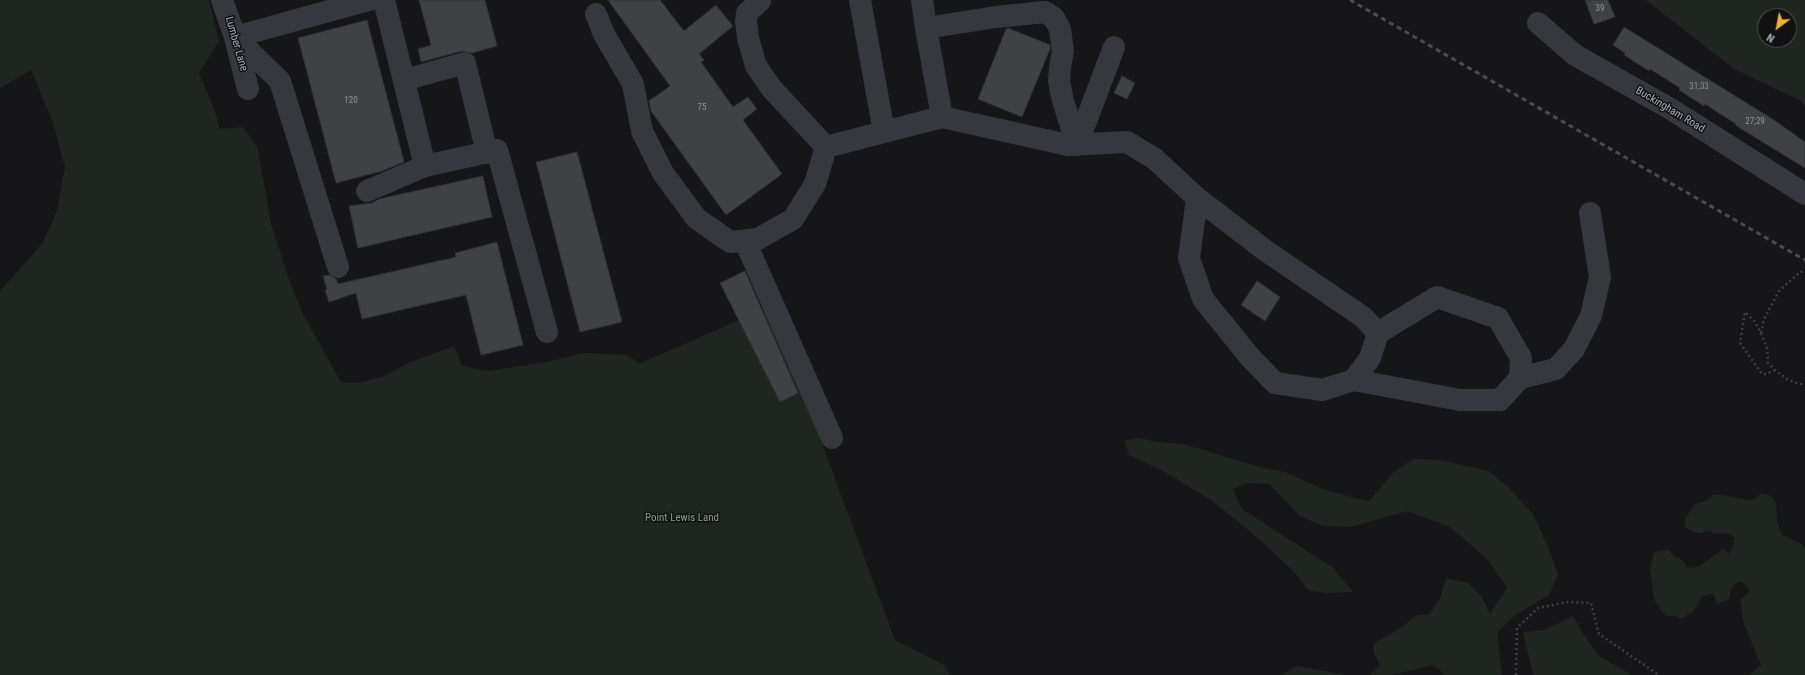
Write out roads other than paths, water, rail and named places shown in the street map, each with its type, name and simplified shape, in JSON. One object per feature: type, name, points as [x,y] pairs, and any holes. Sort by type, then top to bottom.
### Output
[{"type":"street","points":[[235,37],[369,0]]},
{"type":"street","points":[[384,0],[425,166]]},
{"type":"street","points":[[761,0],[747,13],[746,22],[748,38],[756,66],[772,89],[826,146]]},
{"type":"street","points":[[860,0],[884,132]]},
{"type":"street","points":[[922,0],[942,117]]},
{"type":"street","name":"Lumber Lane","points":[[226,2],[248,89]]},
{"type":"street","points":[[926,28],[996,17],[1045,12],[1054,18],[1060,29],[1064,51],[1060,67],[1062,94],[1077,145]]},
{"type":"street","points":[[596,14],[604,34],[633,84],[642,130],[663,173],[696,218],[730,242],[758,239],[793,219],[815,184],[826,146]]},
{"type":"street","name":"Buckingham Road","points":[[1538,23],[1575,55],[1669,108],[1805,194]]},
{"type":"street","points":[[235,37],[280,81],[338,267]]},
{"type":"street","points":[[1077,145],[1114,47]]},
{"type":"street","points":[[404,80],[465,63],[487,153]]},
{"type":"street","points":[[826,146],[942,117],[1068,145],[1126,142],[1155,159],[1197,198],[1266,251],[1363,317],[1378,333]]},
{"type":"street","points":[[368,191],[425,166],[497,150],[547,332]]},
{"type":"street","points":[[1197,198],[1189,258],[1203,299],[1249,356],[1275,383],[1322,390],[1354,380],[1460,400],[1500,400],[1520,378],[1556,369],[1574,349],[1592,316],[1600,276],[1590,213]]},
{"type":"street","points":[[745,241],[832,438]]},
{"type":"street","points":[[1354,380],[1370,358],[1378,333],[1437,297],[1498,318],[1521,358],[1520,378]]},
{"type":"railway","points":[[1350,0],[1805,260]]},
{"type":"park label","name":"Point Lewis Land","points":[[682,518]]}]
